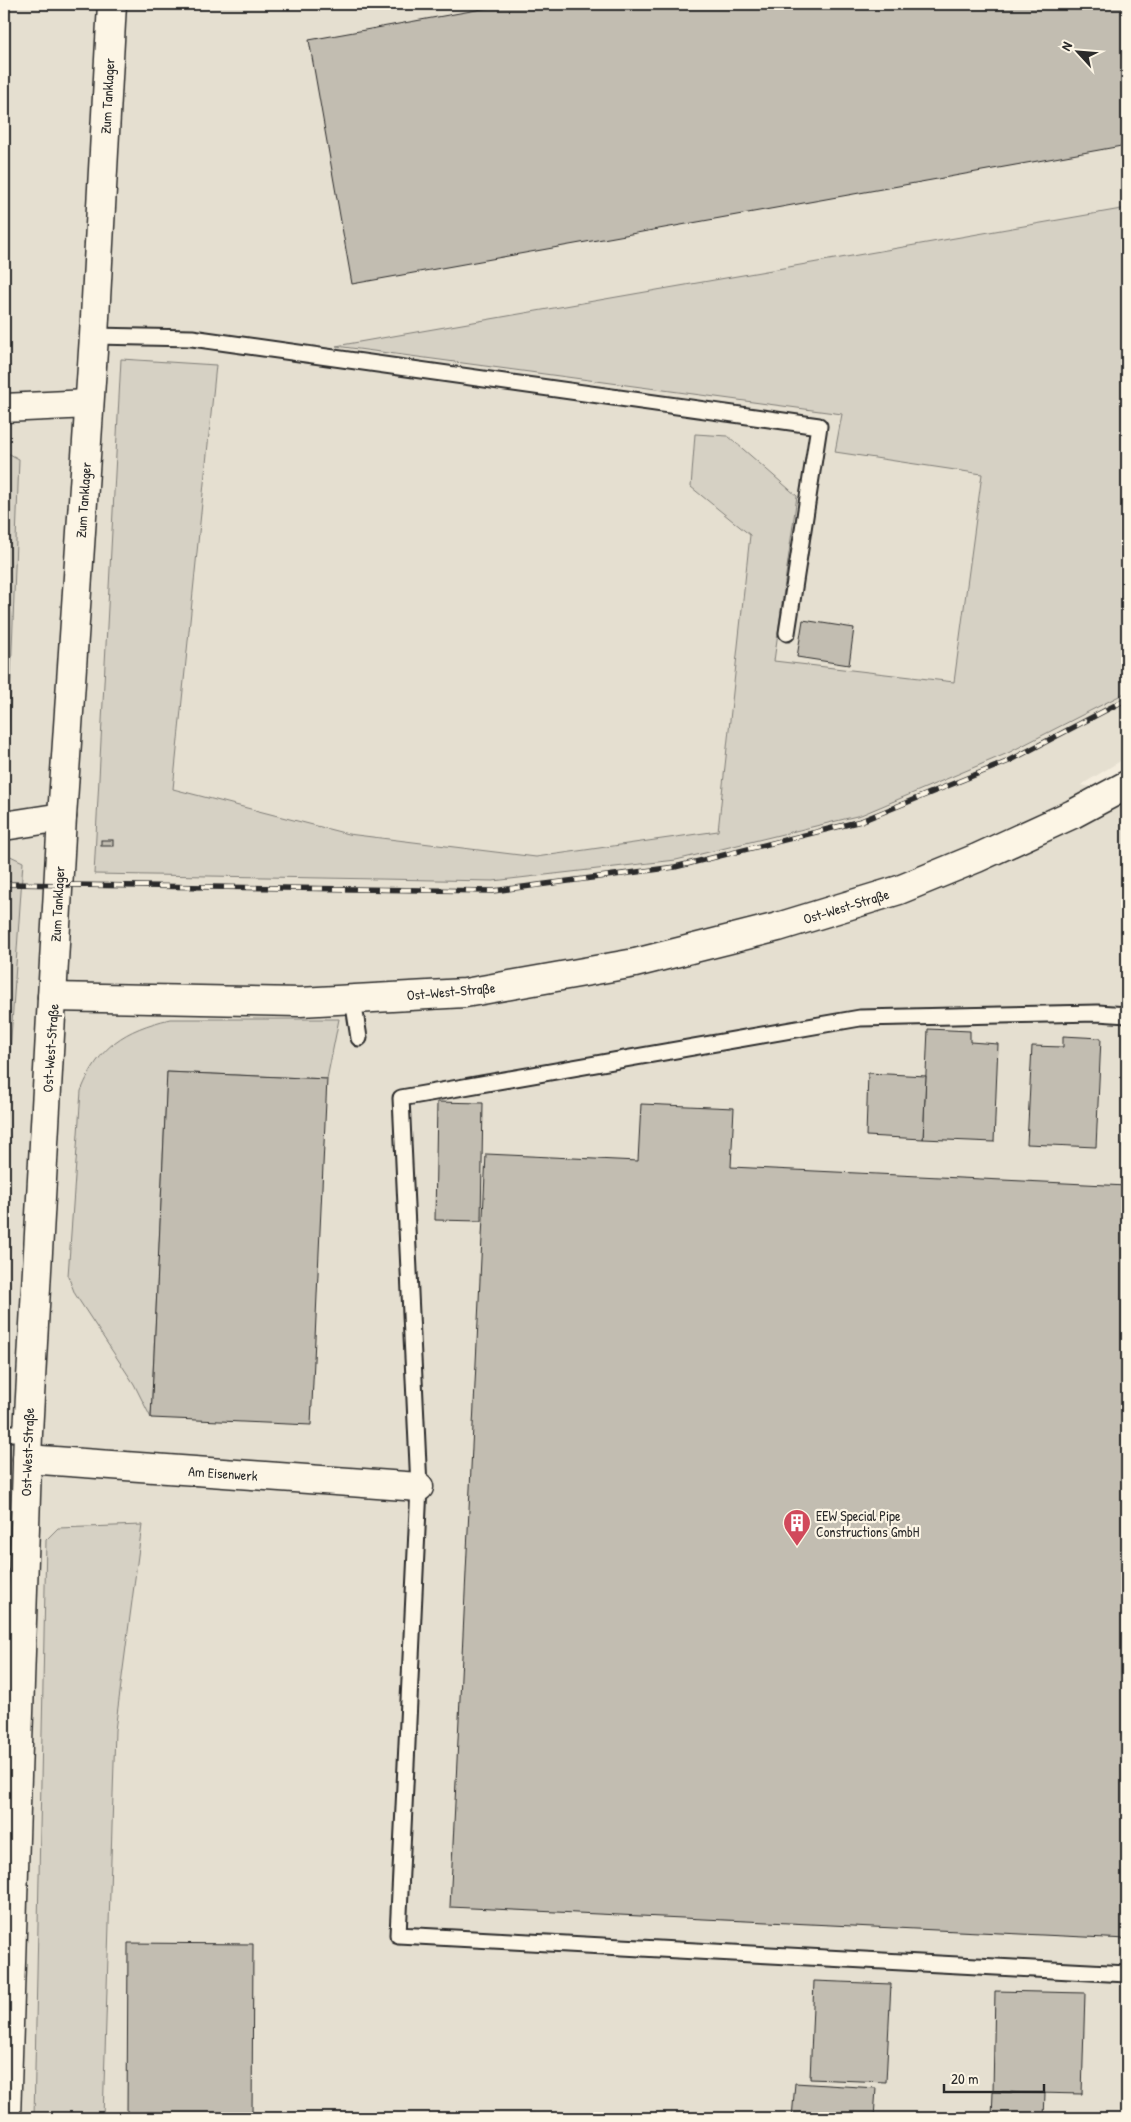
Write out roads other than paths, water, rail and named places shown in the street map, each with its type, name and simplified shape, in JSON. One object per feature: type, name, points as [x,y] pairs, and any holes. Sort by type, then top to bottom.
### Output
[{"type":"street","name":"Zum Tanklager","points":[[52,997],[94,336],[112,4]]},
{"type":"street","points":[[4,408],[89,404]]},
{"type":"street","name":"Ost-West-Straße","points":[[6,2118],[9,1841],[19,1442],[52,997],[300,1002],[465,993],[635,963],[778,927],[907,887],[1073,814],[1127,785]]},
{"type":"street","points":[[4,826],[62,817]]},
{"type":"street","name":"Am Eisenwerk","points":[[19,1442],[419,1487]]},
{"type":"lane","points":[[94,336],[192,338],[820,426],[787,633]]},
{"type":"lane","points":[[353,999],[358,1038]]},
{"type":"lane","points":[[1127,1015],[1098,1013],[860,1018],[401,1098],[419,1487],[398,1935],[1127,1974]]},
{"type":"railway","points":[[4,884],[493,891],[675,867],[861,821],[1009,761],[1127,699]]},
{"type":"place","name":"EEW Special Pipe Constructions GmbH","points":[[797,1547]]}]
